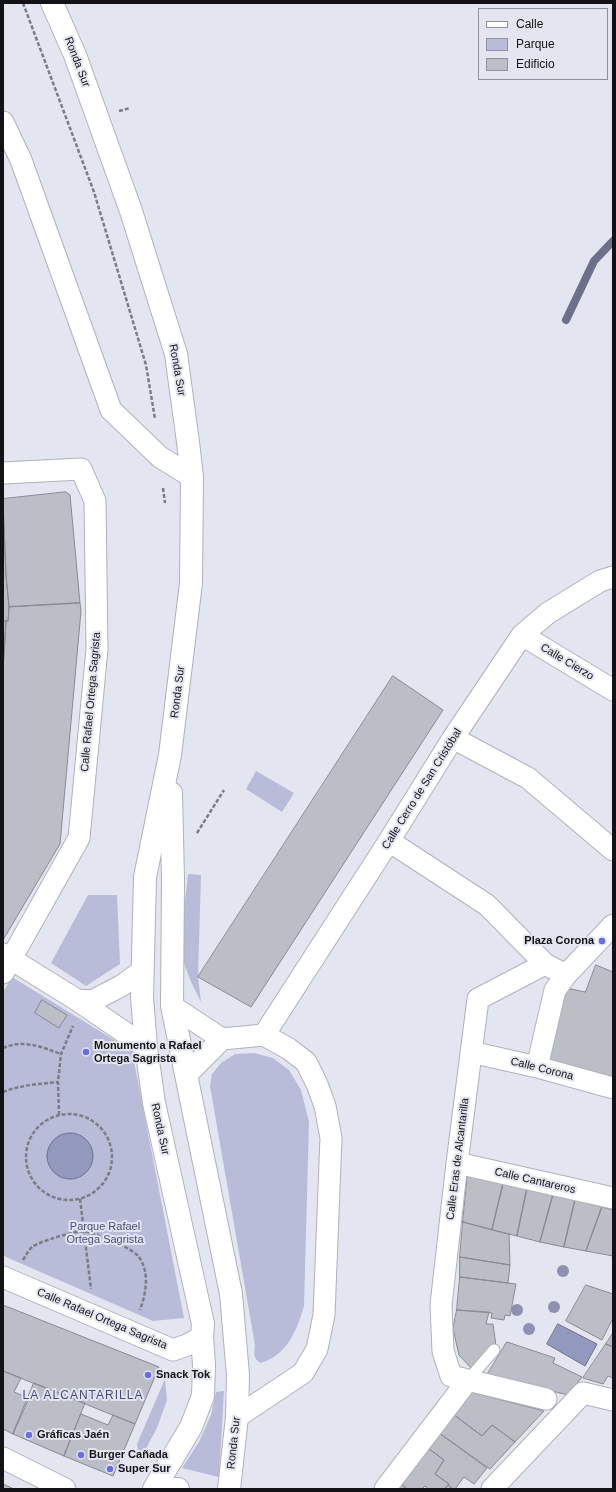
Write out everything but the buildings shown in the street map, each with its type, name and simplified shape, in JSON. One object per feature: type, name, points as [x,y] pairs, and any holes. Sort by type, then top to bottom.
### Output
[{"type":"main road","name":"Ronda Sur","points":[[52,3],[75,55],[131,211],[176,354],[192,477],[191,583],[170,755],[145,877],[142,997],[146,1047],[154,1103],[203,1324],[203,1396],[191,1427],[154,1489]]},
{"type":"main road","name":"Ronda Sur","points":[[170,755],[173,879],[172,1006],[231,1294],[238,1375],[237,1417],[229,1489]]},
{"type":"street","points":[[3,122],[21,160],[111,410],[160,457],[192,477]]},
{"type":"street","name":"Calle Rafael Ortega Sagrista","points":[[3,473],[81,469],[95,501],[97,649],[79,838],[6,962]]},
{"type":"street","name":"Calle Cerro de San Cristóbal","points":[[264,1035],[389,841],[453,738],[522,634],[548,612],[600,581],[613,578]]},
{"type":"street","name":"Calle Cierzo","points":[[522,634],[613,690]]},
{"type":"street","points":[[453,738],[528,778],[613,850]]},
{"type":"street","points":[[389,841],[487,905],[546,964],[566,976]]},
{"type":"street","points":[[536,1067],[555,990],[613,925]]},
{"type":"street","points":[[6,962],[77,1000],[146,1047]]},
{"type":"street","name":"Calle Eras de Alcantarilla","points":[[546,964],[478,998],[441,1305],[443,1351],[451,1376],[546,1399]]},
{"type":"street","points":[[77,1000],[92,1001],[121,986],[142,971]]},
{"type":"street","points":[[172,1006],[222,1039],[264,1035],[290,1049],[306,1062],[317,1084],[325,1106],[331,1138],[330,1196],[324,1315],[317,1348],[303,1373],[237,1417]]},
{"type":"street","points":[[186,1075],[222,1039]]},
{"type":"street","name":"Calle Corona","points":[[471,1052],[536,1067],[613,1088]]},
{"type":"street","name":"Calle Cantareros","points":[[457,1163],[613,1198]]},
{"type":"street","name":"Calle Rafael Ortega Sagrista","points":[[3,1277],[173,1350],[202,1337]]},
{"type":"street","points":[[385,1489],[468,1380]]},
{"type":"street","points":[[492,1489],[583,1393],[613,1400]]},
{"type":"street","points":[[3,1458],[66,1489]]},
{"type":"lane","points":[[468,1380],[494,1350]]},
{"type":"path","points":[[23,3],[94,192],[146,365],[157,427]]},
{"type":"path","points":[[196,835],[224,790]]},
{"type":"path","points":[[59,1115],[58,1082],[61,1054],[75,1021]]},
{"type":"path","points":[[3,1048],[15,1044],[36,1045],[61,1054]]},
{"type":"path","points":[[3,1092],[30,1085],[58,1082]]},
{"type":"path","points":[[74,1114],[89,1118],[101,1127],[109,1139],[112,1154],[111,1169],[104,1183],[94,1193],[80,1199],[66,1200],[53,1198],[41,1190],[32,1180],[27,1168],[26,1154],[29,1141],[36,1129],[47,1120],[59,1115],[74,1114]]},
{"type":"path","points":[[80,1199],[92,1294]]},
{"type":"path","points":[[23,1264],[25,1256],[33,1246],[83,1230],[119,1244],[139,1256],[146,1275],[145,1295],[137,1315]]},
{"type":"green space","points":[[256,771],[294,793],[282,812],[246,789]]},
{"type":"green space","points":[[188,874],[201,875],[198,977],[201,1002],[187,971],[182,952],[182,923]]},
{"type":"green space","points":[[88,895],[117,895],[120,964],[86,986],[51,963]]},
{"type":"green space","name":"Parque Rafael Ortega Sagrista","points":[[12,977],[132,1051],[184,1318],[153,1321],[6,1257],[3,1254],[3,992]],"holes":[[[70,1133],[66,1178],[56,1174],[49,1165],[56,1138],[63,1134]]]},
{"type":"green space","points":[[254,1053],[273,1058],[289,1070],[301,1090],[309,1122],[304,1306],[290,1341],[277,1355],[260,1363],[254,1355],[255,1345],[210,1086],[212,1074],[221,1063],[235,1054]]},
{"type":"green space","points":[[165,1379],[167,1400],[157,1428],[143,1454],[138,1451],[137,1444]]},
{"type":"green space","points":[[224,1391],[219,1477],[182,1468],[199,1442],[211,1415],[216,1392]]},
{"type":"shaded area","points":[[70,1133],[83,1137],[89,1143],[93,1156],[89,1169],[83,1175],[70,1179],[57,1175],[51,1169],[47,1156],[51,1143],[57,1137]]},
{"type":"shaded area","points":[[558,1324],[597,1344],[585,1366],[547,1344]]},
{"type":"waterway","points":[[566,320],[594,261],[613,241]]},
{"type":"place","name":"Plaza Corona","points":[[602,941]]},
{"type":"place","name":"Monumento a Rafael Ortega Sagrista","points":[[86,1052]]},
{"type":"place","name":"Snack Tok","points":[[148,1375]]},
{"type":"place","name":"Gráficas Jaén","points":[[29,1435]]},
{"type":"place","name":"Burger Cañada","points":[[81,1455]]},
{"type":"place","name":"Super Sur","points":[[110,1469]]},
{"type":"district","name":"LA ALCANTARILLA","points":[[83,1396]]}]
